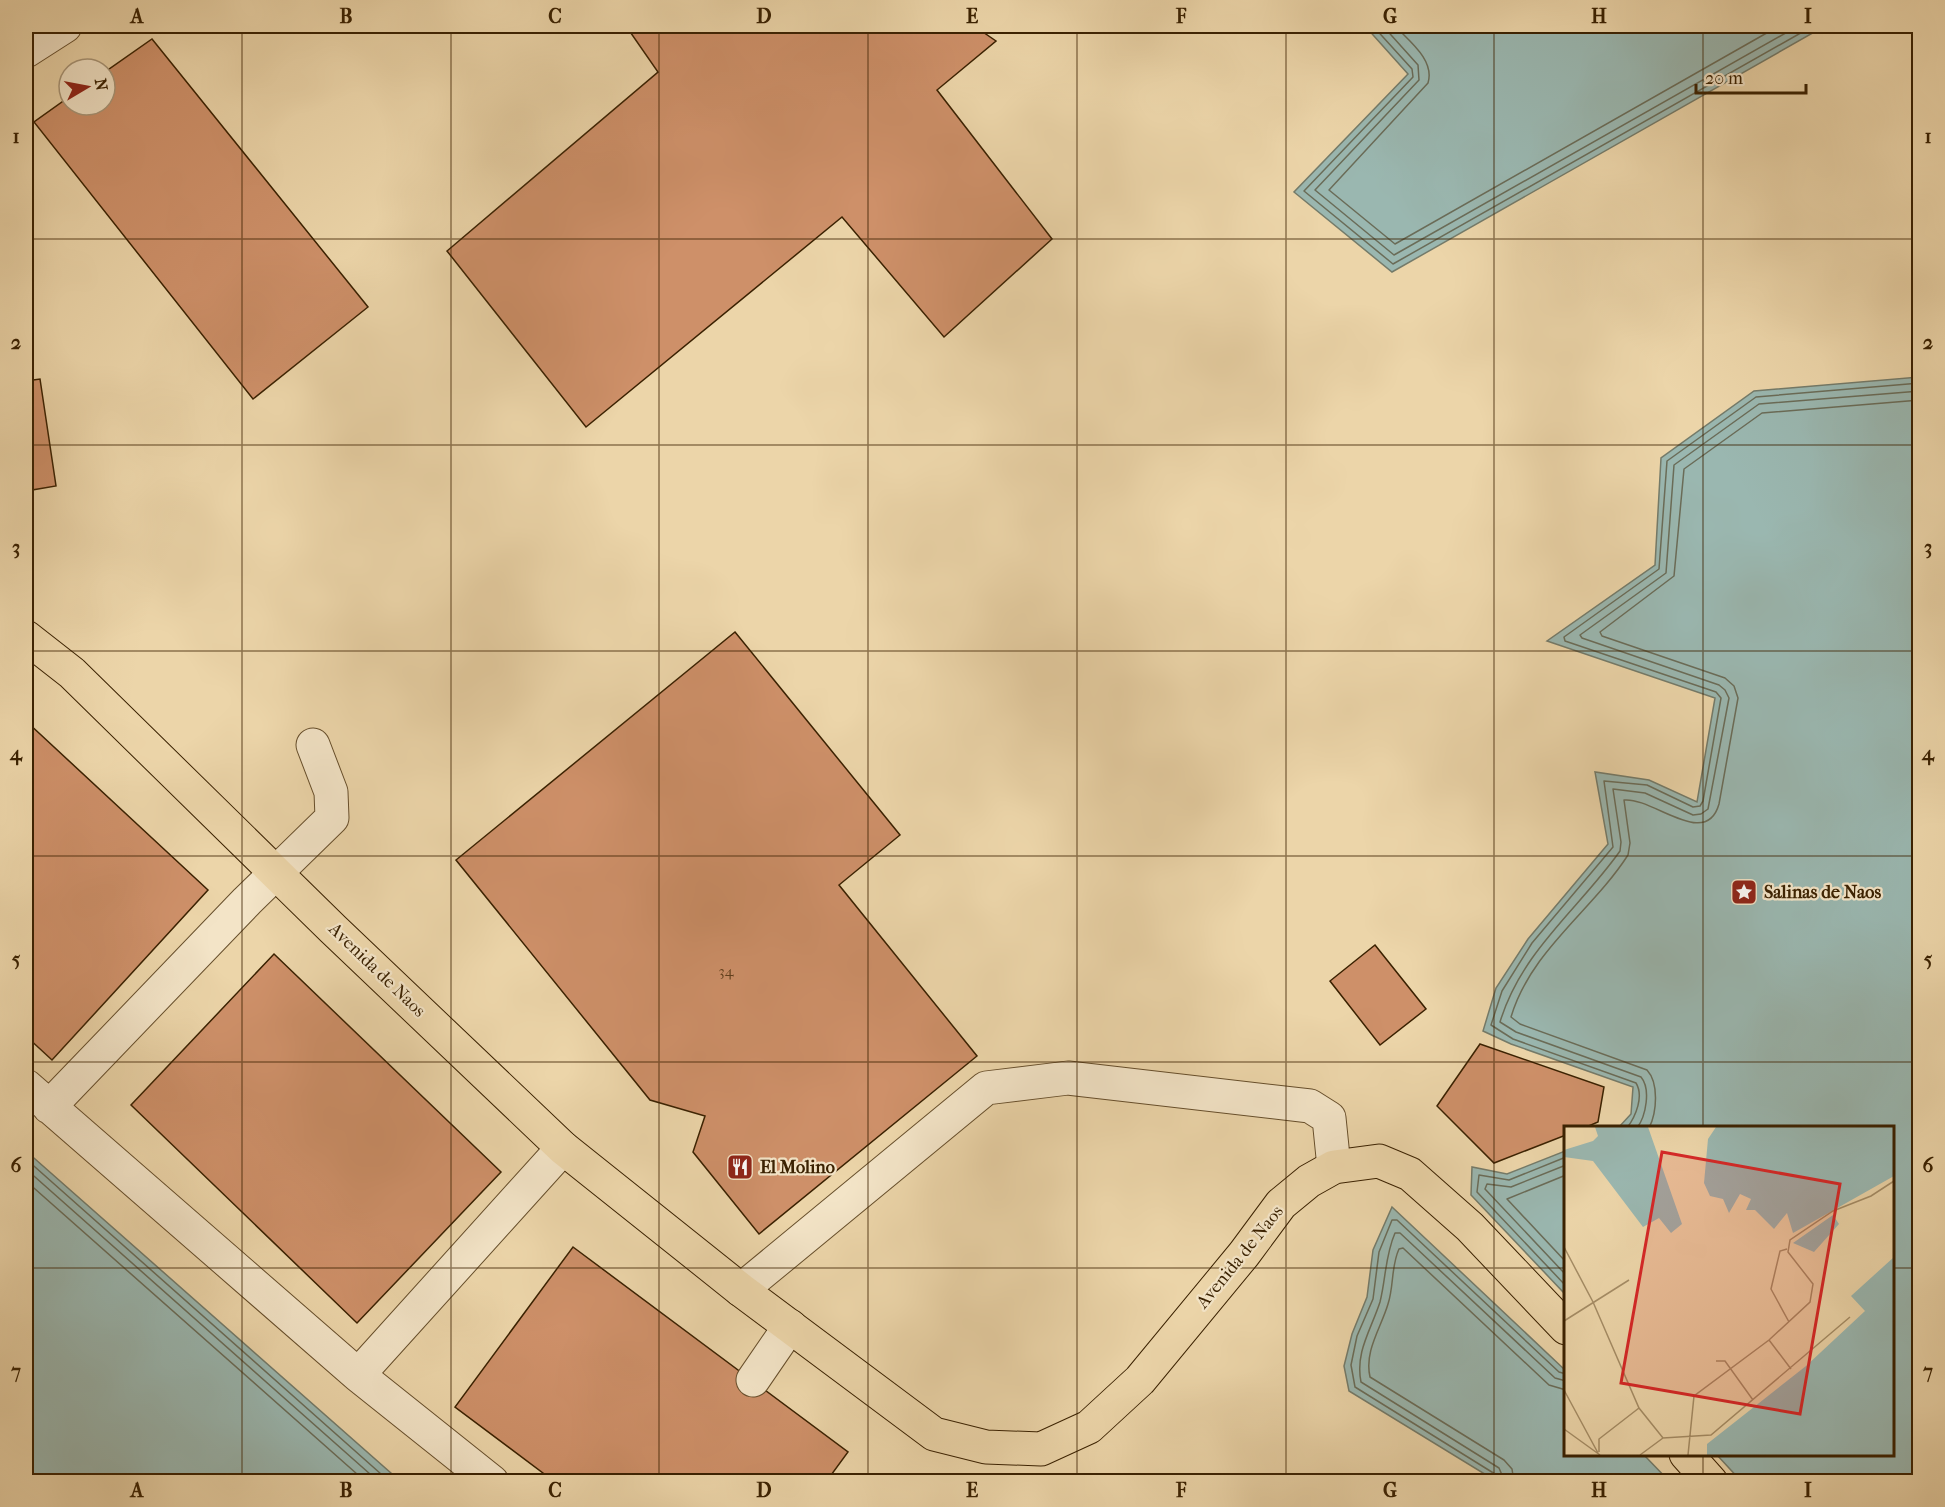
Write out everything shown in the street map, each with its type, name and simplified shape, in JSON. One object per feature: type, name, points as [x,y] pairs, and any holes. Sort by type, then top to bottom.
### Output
[{"type":"main road","name":"Avenida de Naos","points":[[26,636],[72,673],[563,1148],[741,1290],[934,1434],[987,1447],[1041,1449],[1089,1427],[1140,1380],[1281,1204],[1309,1182],[1334,1167]]},
{"type":"main road","points":[[1334,1167],[1379,1161],[1410,1174],[1470,1227],[1564,1326]]},
{"type":"main road","points":[[1687,1456],[1711,1482]]},
{"type":"street","points":[[26,51],[65,26]]},
{"type":"street","points":[[313,745],[332,792],[332,818],[278,874],[37,1096],[358,1375],[492,1482]]},
{"type":"street","points":[[741,1290],[986,1088],[1068,1078],[1310,1106],[1329,1118],[1334,1167]]},
{"type":"street","points":[[358,1375],[563,1148]]},
{"type":"street","points":[[753,1380],[790,1326]]},
{"type":"water","points":[[1365,26],[1825,26],[1392,272],[1294,192],[1408,74]]},
{"type":"water","name":"Salinas de Naos","points":[[1919,377],[1919,1481],[1741,1481],[1718,1456],[1894,1456],[1894,1126],[1620,1126],[1631,1114],[1633,1087],[1511,1044],[1483,1031],[1496,988],[1528,939],[1608,844],[1595,772],[1649,780],[1697,802],[1715,698],[1547,641],[1655,565],[1661,458],[1754,391]]},
{"type":"water","points":[[26,1151],[400,1481],[26,1481]]},
{"type":"water","points":[[1564,1151],[1564,1293],[1471,1195],[1472,1167],[1507,1174]]},
{"type":"water","points":[[1392,1207],[1564,1369],[1564,1456],[1645,1456],[1669,1481],[1496,1481],[1349,1391],[1344,1366],[1352,1334],[1367,1297],[1373,1250]]},
{"type":"building","points":[[626,26],[974,26],[996,41],[937,90],[1052,239],[944,337],[842,217],[586,427],[447,251],[658,72]]},
{"type":"building","points":[[152,39],[368,307],[253,399],[34,122],[57,106],[57,117],[117,117],[117,64]]},
{"type":"building","points":[[40,379],[56,486],[26,491],[26,381]]},
{"type":"building","points":[[735,632],[900,835],[839,885],[977,1056],[759,1234],[693,1152],[705,1116],[650,1100],[456,860]]},
{"type":"building","points":[[26,721],[208,890],[52,1060],[26,1036]]},
{"type":"building","points":[[1375,945],[1426,1009],[1380,1045],[1330,981]]},
{"type":"building","points":[[274,954],[501,1172],[357,1323],[131,1105]]},
{"type":"building","points":[[1480,1044],[1604,1087],[1598,1122],[1589,1126],[1564,1126],[1564,1136],[1494,1163],[1437,1106]]},
{"type":"building","points":[[573,1247],[848,1452],[826,1482],[555,1482],[455,1407]]},
{"type":"place","name":"Salinas de Naos","points":[[1744,892]]},
{"type":"place","name":"El Molino","points":[[740,1167]]}]
